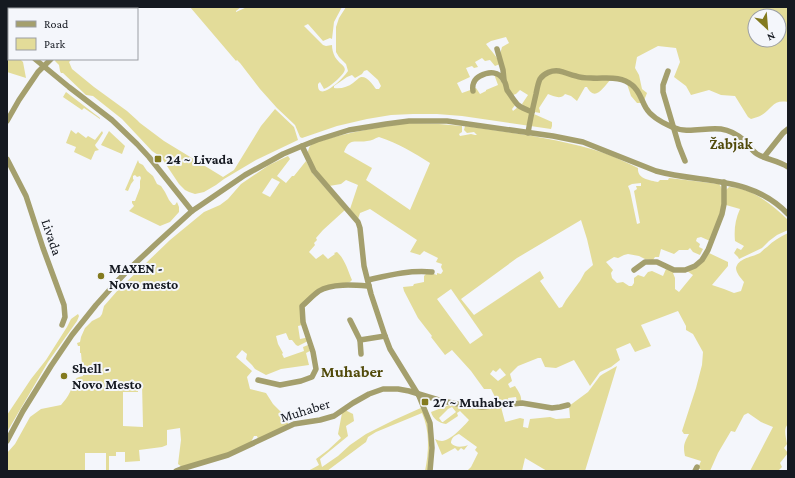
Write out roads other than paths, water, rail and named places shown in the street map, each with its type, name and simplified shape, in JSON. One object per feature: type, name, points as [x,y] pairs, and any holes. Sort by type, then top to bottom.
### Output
[{"type":"street","points":[[497,49],[507,89],[518,104],[524,109],[532,112]]},
{"type":"street","points":[[36,60],[112,120],[137,144],[192,212]]},
{"type":"street","points":[[7,121],[38,72],[50,60]]},
{"type":"street","points":[[528,133],[540,79],[546,74],[552,71],[560,71],[578,77],[615,78],[628,81],[634,86],[639,92],[645,108],[658,120],[674,128],[682,130],[721,129],[730,131],[746,142],[757,154],[782,163],[788,167]]},
{"type":"street","points":[[668,71],[663,92],[685,161]]},
{"type":"street","points":[[473,91],[472,86],[477,77],[484,73],[495,73],[504,80]]},
{"type":"street","points":[[7,441],[23,411],[51,366],[82,323],[128,270],[192,212],[245,175],[283,154],[317,140],[348,130],[409,121],[447,121],[553,136],[583,142],[656,171],[741,186],[763,195],[779,204],[788,214]]},
{"type":"street","points":[[764,157],[782,133],[788,129]]},
{"type":"street","points":[[302,146],[314,170],[358,222],[361,232],[364,266],[384,336],[424,404],[430,423],[432,448],[430,471]]},
{"type":"street","name":"Livada","points":[[7,159],[26,196],[64,305],[65,317],[62,325]]},
{"type":"street","points":[[634,270],[645,262],[657,262],[674,270],[685,270],[695,266],[702,260],[708,250],[722,214],[724,204],[724,182]]},
{"type":"street","points":[[368,283],[394,274],[417,271],[432,272]]},
{"type":"street","name":"Muhaber","points":[[258,380],[280,385],[301,381],[312,377],[316,369],[313,352],[303,322],[302,306],[320,290],[336,285],[368,283]]},
{"type":"street","points":[[350,320],[360,340],[361,354]]},
{"type":"street","points":[[360,340],[384,336]]},
{"type":"street","name":"Muhaber","points":[[176,471],[228,454],[294,424],[334,416],[353,403],[383,389],[409,391],[442,401],[482,407],[522,403],[552,408],[568,405]]},
{"type":"place","name":"24 ~ Livada","points":[[158,159]]},
{"type":"place","name":"MAXEN - Novo mesto","points":[[101,276]]},
{"type":"place","name":"Shell - Novo Mesto","points":[[64,376]]},
{"type":"place","name":"27 ~ Muhaber","points":[[425,402]]},
{"type":"district","name":"Žabjak","points":[[731,144]]},
{"type":"district","name":"Muhaber","points":[[352,371]]}]
